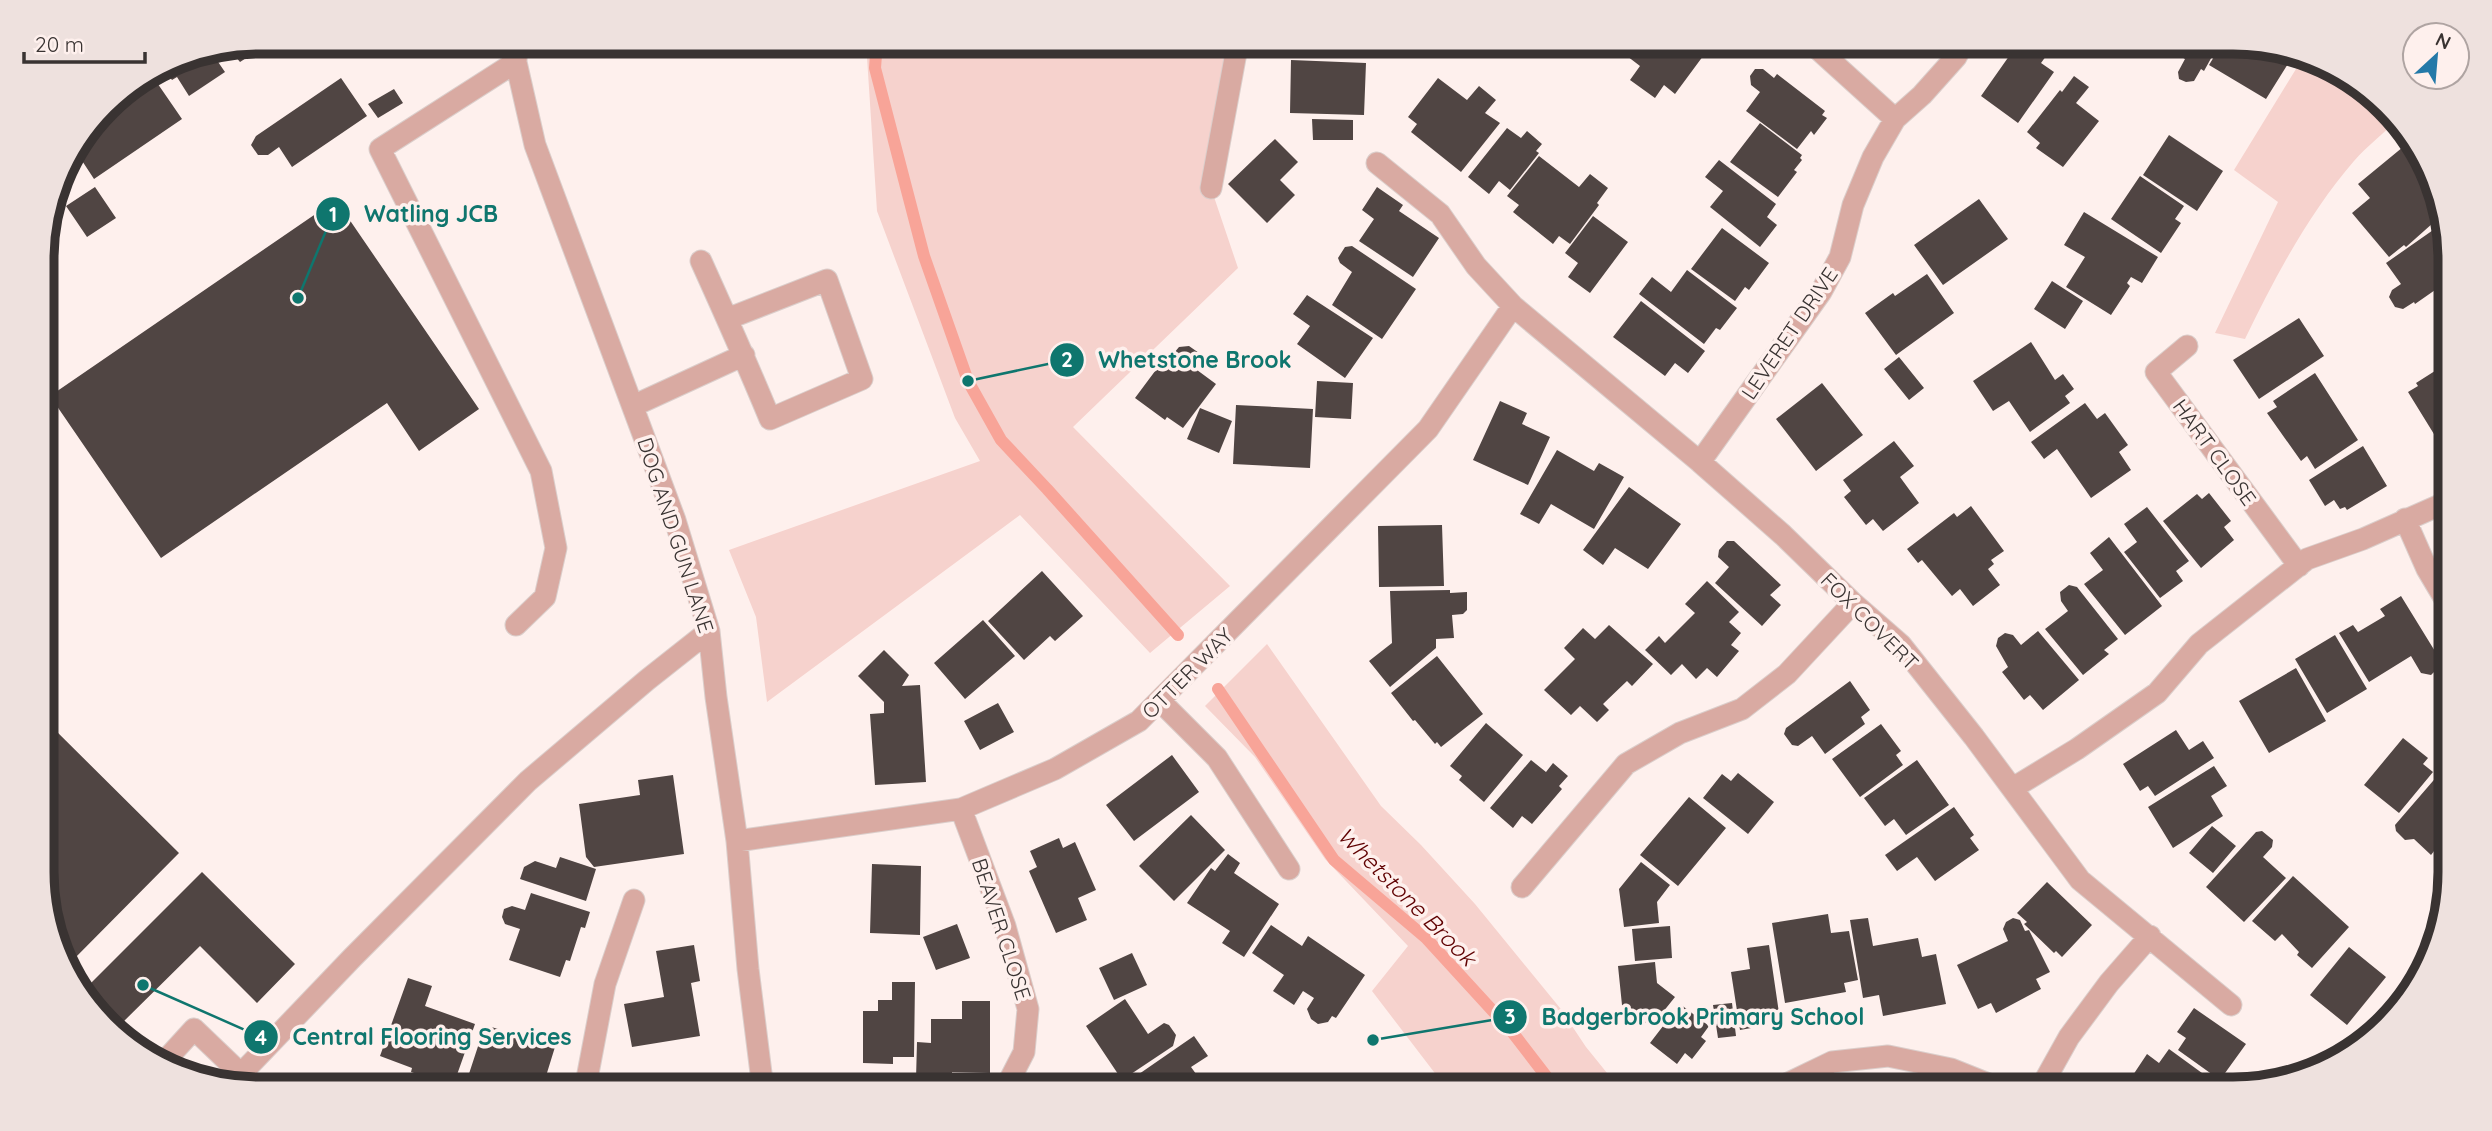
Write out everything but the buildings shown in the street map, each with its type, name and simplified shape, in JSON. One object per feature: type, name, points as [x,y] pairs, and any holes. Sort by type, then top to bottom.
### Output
[{"type":"street","points":[[513,54],[380,149],[541,471],[556,548],[545,597],[516,625]]},
{"type":"street","name":"DOG AND GUN LANE","points":[[516,54],[535,145],[675,520],[709,631],[737,841],[748,969],[762,1077]]},
{"type":"street","points":[[1211,188],[1236,54]]},
{"type":"street","points":[[1823,54],[1895,119]]},
{"type":"street","name":"LEVERET DRIVE","points":[[1700,462],[1821,292],[1840,257],[1853,205],[1873,158],[1895,119],[1922,95],[1958,54]]},
{"type":"street","name":"FOX COVERT","points":[[1377,163],[1440,214],[1476,266],[1513,306],[1700,462],[1901,645],[2013,788],[2080,880],[2231,1005]]},
{"type":"street","points":[[701,261],[770,419],[862,379],[827,280],[727,319]]},
{"type":"street","name":"OTTER WAY","points":[[737,841],[961,809],[1055,769],[1139,722],[1428,429],[1513,306]]},
{"type":"street","name":"HART CLOSE","points":[[2187,346],[2156,372],[2299,566]]},
{"type":"street","points":[[633,406],[744,355]]},
{"type":"street","points":[[2013,788],[2077,749],[2157,693],[2199,644],[2307,559],[2363,539],[2438,506]]},
{"type":"street","points":[[2406,519],[2438,588]]},
{"type":"street","points":[[1522,887],[1626,764],[1680,733],[1742,709],[1787,674],[1853,603]]},
{"type":"street","points":[[169,1056],[194,1029],[241,1074],[528,780],[709,631]]},
{"type":"street","points":[[1160,701],[1217,758],[1289,869]]},
{"type":"street","name":"BEAVER CLOSE","points":[[961,809],[1005,926],[1028,1009],[1024,1052],[1011,1077]]},
{"type":"street","points":[[586,1077],[605,984],[634,900]]},
{"type":"street","points":[[2047,1076],[2069,1037],[2109,983],[2150,936]]},
{"type":"street","points":[[1802,1076],[1832,1062],[1888,1056],[1951,1069],[1969,1076]]},
{"type":"shaded area","points":[[867,54],[1236,54],[1211,188],[1238,268],[1073,427],[1230,586],[1150,653],[1020,515],[767,702],[756,617],[729,550],[980,461],[955,418],[877,211]]},
{"type":"shaded area","points":[[2298,65],[2336,82],[2358,97],[2389,127],[2359,156],[2322,202],[2281,269],[2245,339],[2215,333],[2278,202],[2234,170]]},
{"type":"shaded area","points":[[1267,644],[1381,806],[1475,904],[1560,1008],[1610,1076],[1437,1076],[1372,991],[1408,946],[1325,859],[1255,757],[1205,706]]},
{"type":"waterway","name":"Whetstone Brook","points":[[876,54],[875,68],[924,256],[968,381],[1001,440],[1178,635]]},
{"type":"waterway","name":"Whetstone Brook","points":[[1218,689],[1334,860],[1426,938],[1513,1033],[1546,1076]]},
{"type":"place","name":"Watling JCB","points":[[298,298]]},
{"type":"place","name":"Whetstone Brook","points":[[968,381]]},
{"type":"place","name":"Central Flooring Services","points":[[143,985]]},
{"type":"place","name":"Badgerbrook Primary School","points":[[1373,1040]]}]
